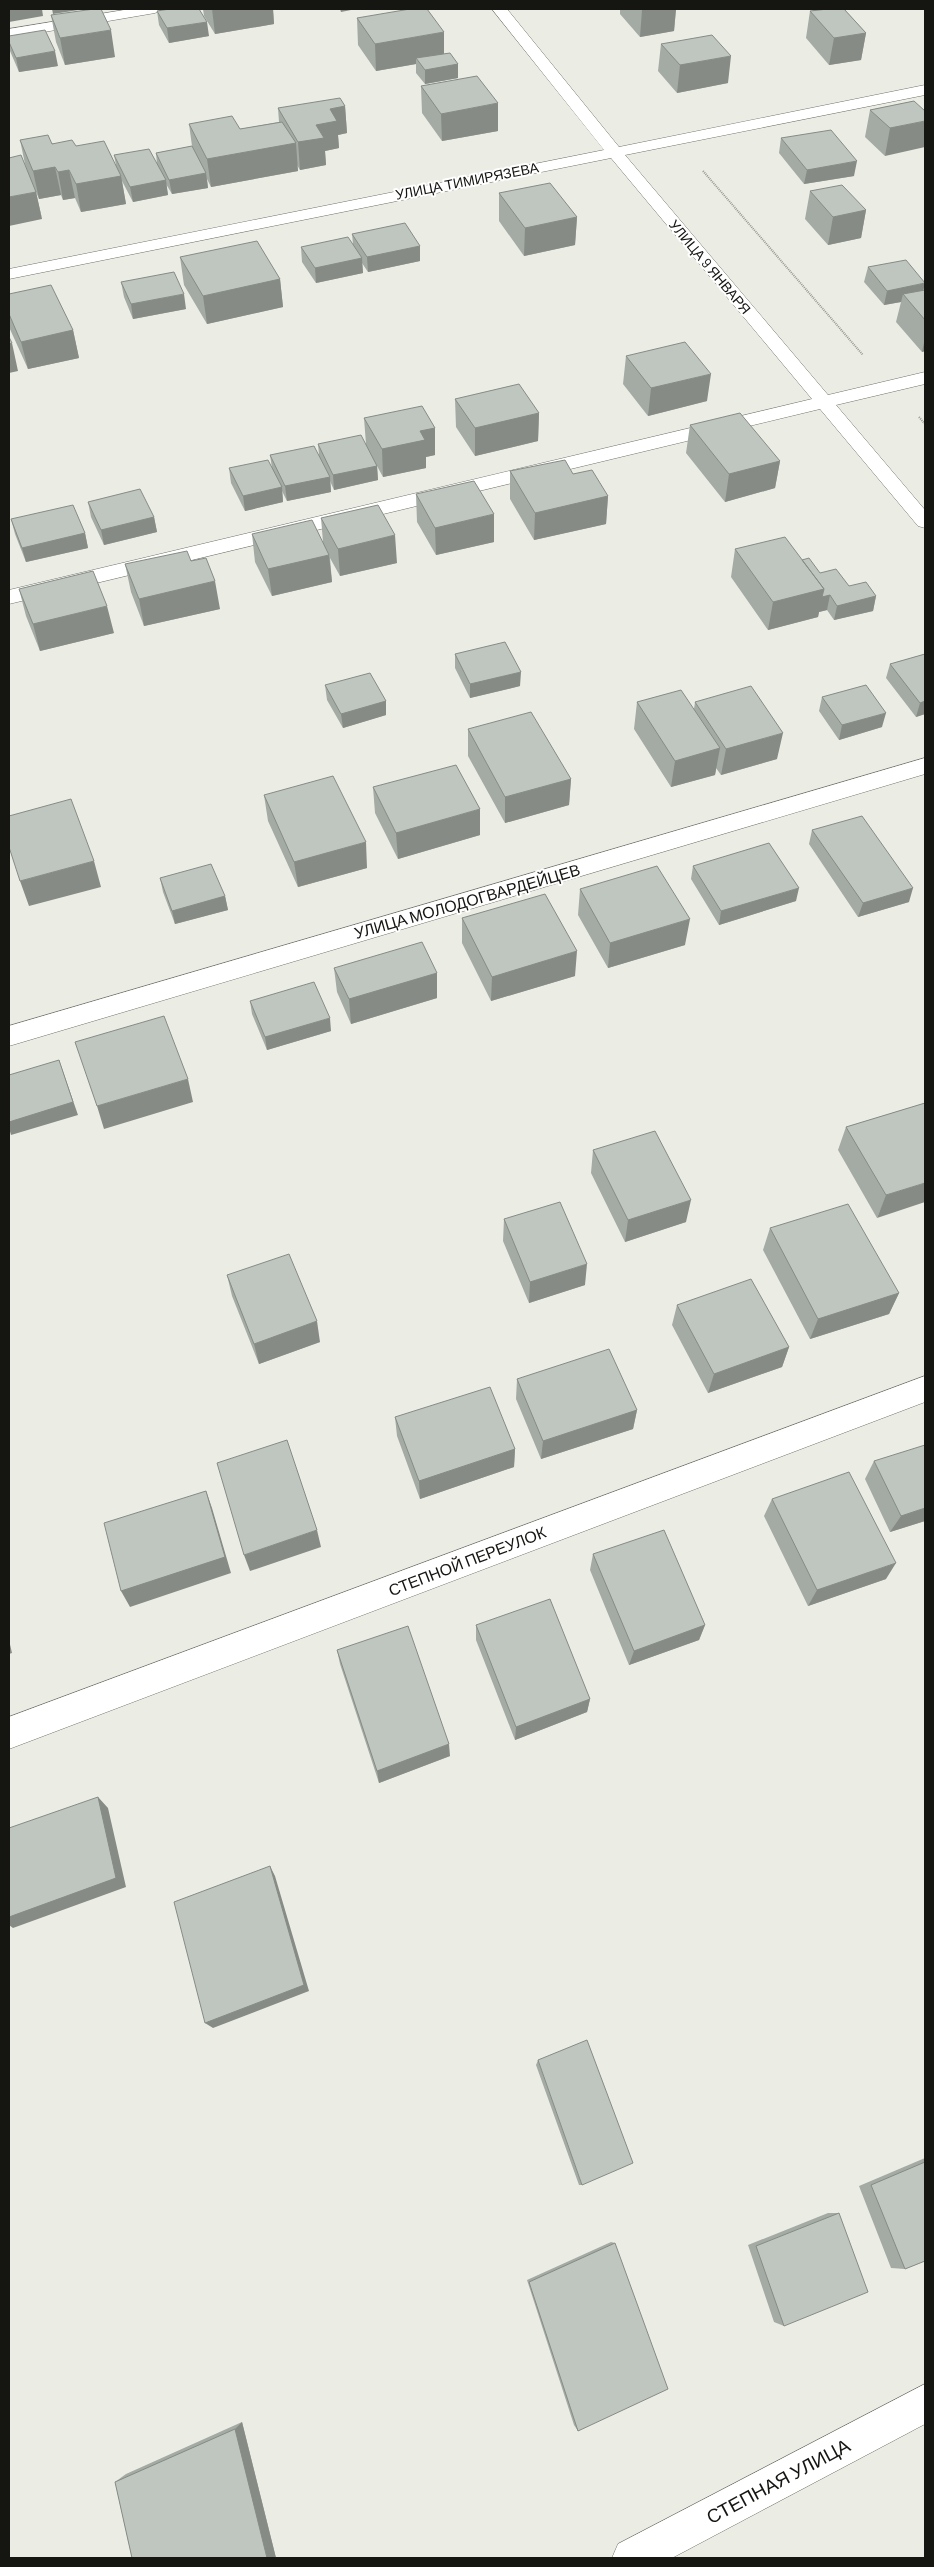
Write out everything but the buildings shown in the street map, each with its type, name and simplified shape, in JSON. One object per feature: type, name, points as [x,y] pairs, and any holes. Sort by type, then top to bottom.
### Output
[{"type":"street","points":[[9,34],[155,9]]},
{"type":"street","name":"УЛИЦА 9 ЯНВАРЯ","points":[[499,9],[614,152],[925,522]]},
{"type":"street","name":"УЛИЦА ТИМИРЯЗЕВА","points":[[9,274],[925,90]]},
{"type":"street","points":[[9,597],[925,378]]},
{"type":"street","name":"УЛИЦА МОЛОДОГВАРДЕЙЦЕВ","points":[[9,1036],[925,766]]},
{"type":"street","name":"СТЕПНОЙ ПЕРЕУЛОК","points":[[9,1733],[925,1390]]},
{"type":"street","name":"СТЕПНАЯ УЛИЦА","points":[[632,2558],[925,2403]]},
{"type":"path","points":[[677,140],[925,424]]}]
